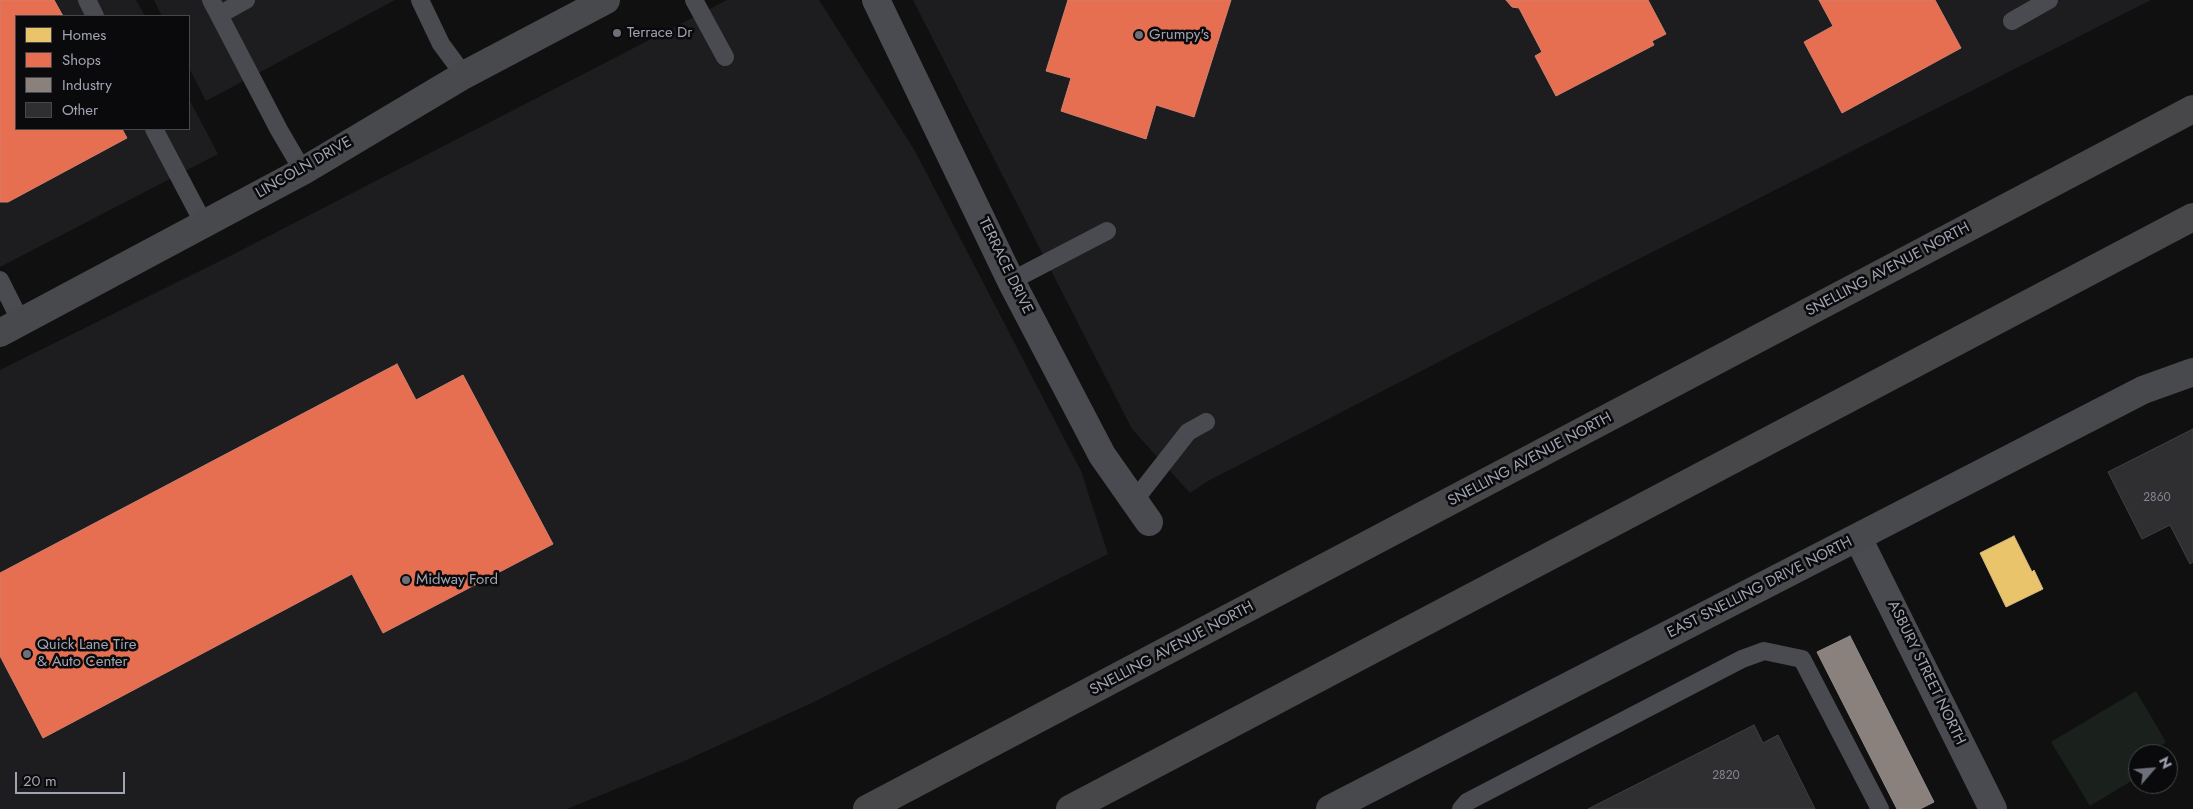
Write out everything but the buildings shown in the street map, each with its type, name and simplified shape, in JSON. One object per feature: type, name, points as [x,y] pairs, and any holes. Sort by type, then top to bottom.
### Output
[{"type":"highway","name":"SNELLING AVENUE NORTH","points":[[867,809],[2193,109]]},
{"type":"highway","points":[[1070,809],[2193,217]]},
{"type":"street","name":"LINCOLN DRIVE","points":[[11,327],[303,171],[464,74],[606,0]]},
{"type":"street","name":"TERRACE DRIVE","points":[[876,0],[1011,280],[1102,454],[1142,512]]},
{"type":"street","name":"EAST SNELLING DRIVE NORTH","points":[[1330,809],[2143,390],[2193,372]]},
{"type":"street","name":"ASBURY STREET NORTH","points":[[1858,538],[1987,807]]},
{"type":"lane","points":[[87,0],[94,15]]},
{"type":"lane","points":[[246,0],[215,8],[279,130],[303,171]]},
{"type":"lane","points":[[420,0],[441,44],[464,74]]},
{"type":"lane","points":[[694,0],[725,56]]},
{"type":"lane","points":[[2012,21],[2049,0]]},
{"type":"lane","points":[[155,130],[204,224]]},
{"type":"lane","points":[[1011,280],[1107,231]]},
{"type":"lane","points":[[0,280],[11,327]]},
{"type":"lane","points":[[1142,512],[1188,432],[1206,422]]},
{"type":"lane","points":[[1461,809],[1467,802],[1742,659],[1764,651],[1802,659],[1880,809]]},
{"type":"shaded area","points":[[0,0],[136,0],[144,15],[15,15],[15,130],[190,130],[190,101],[218,154],[0,267]]},
{"type":"shaded area","points":[[154,0],[395,0],[206,101],[190,70],[190,15],[162,15]]},
{"type":"shaded area","points":[[727,0],[819,0],[915,151],[1081,471],[1108,554],[814,702],[682,762],[567,809],[0,809],[0,370],[232,255]]},
{"type":"shaded area","points":[[913,0],[2151,0],[1617,270],[1208,481],[1190,493],[1132,429]]},
{"type":"shaded area","points":[[2136,691],[2166,742],[2163,744],[2128,744],[2128,783],[2090,806],[2051,742]]},
{"type":"place","name":"Terrace Dr","points":[[617,33]]},
{"type":"place","name":"Grumpy's","points":[[1139,35]]},
{"type":"place","name":"Midway Ford","points":[[406,580]]},
{"type":"place","name":"Quick Lane Tire & Auto Center","points":[[27,654]]}]
